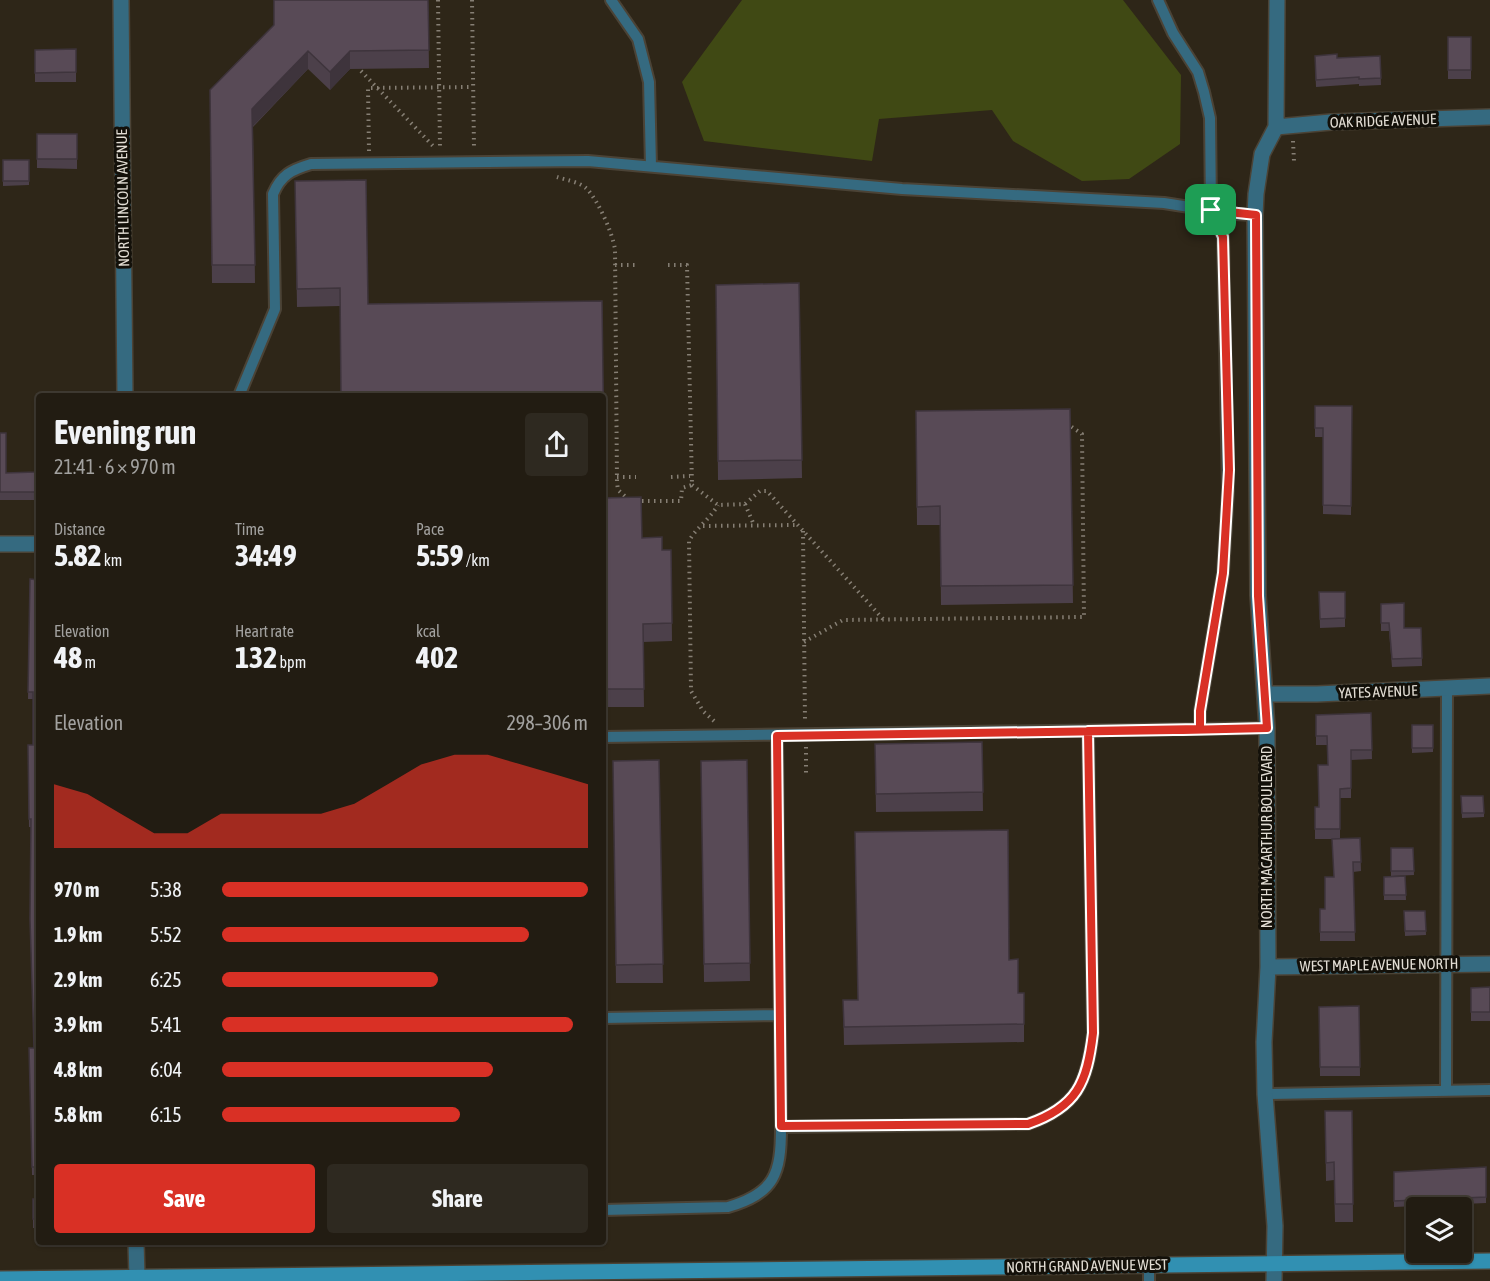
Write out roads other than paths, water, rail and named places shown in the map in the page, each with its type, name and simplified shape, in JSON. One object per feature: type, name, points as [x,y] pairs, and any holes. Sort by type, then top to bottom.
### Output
[{"type":"main road","name":"NORTH GRAND AVENUE WEST","points":[[0,1279],[1149,1273],[1275,1264],[1490,1261]]},
{"type":"street","name":"NORTH LINCOLN AVENUE","points":[[121,0],[125,393]]},
{"type":"street","name":"NORTH MACARTHUR BOULEVARD","points":[[1274,1281],[1274,1182],[1265,1094],[1264,1042],[1268,967],[1267,728],[1258,596],[1256,194],[1262,154],[1276,127],[1277,0]]},
{"type":"street","name":"OAK RIDGE AVENUE","points":[[1276,127],[1332,122],[1490,117]]},
{"type":"street","points":[[0,544],[36,544]]},
{"type":"street","name":"YATES AVENUE","points":[[1266,694],[1490,686]]},
{"type":"street","name":"WEST MAPLE AVENUE NORTH","points":[[1268,967],[1490,964]]},
{"type":"street","points":[[136,1245],[136,1277]]},
{"type":"lane","points":[[611,0],[638,39],[649,82],[651,166]]},
{"type":"lane","points":[[1158,0],[1173,33],[1198,72],[1204,92],[1210,118],[1211,210],[1223,237],[1229,470],[1223,573],[1200,711],[1200,729]]},
{"type":"lane","points":[[240,393],[274,309],[273,194],[278,182],[293,169],[311,164],[588,161],[903,189],[1164,203],[1256,215]]},
{"type":"lane","points":[[1446,1091],[1447,689]]},
{"type":"lane","points":[[606,737],[1267,728]]},
{"type":"lane","points":[[781,1126],[1028,1124],[1062,1108],[1073,1097],[1082,1082],[1090,1059],[1093,1033],[1088,731]]},
{"type":"lane","points":[[606,1210],[728,1207],[747,1201],[768,1186],[777,1172],[781,1126],[777,736]]},
{"type":"lane","points":[[606,1018],[780,1015]]},
{"type":"lane","points":[[1265,1094],[1490,1090]]}]
